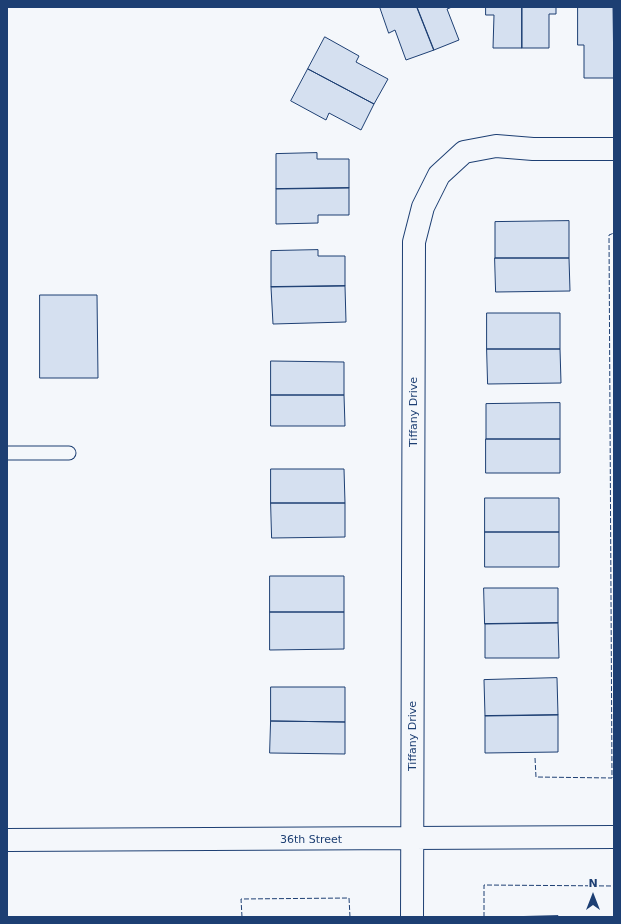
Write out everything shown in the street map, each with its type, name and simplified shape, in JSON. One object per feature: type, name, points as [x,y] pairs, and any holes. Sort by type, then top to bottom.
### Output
[{"type":"street","name":"Tiffany Drive","points":[[412,917],[414,242],[423,207],[439,175],[464,152],[496,146],[614,149]]},
{"type":"street","name":"36th Street","points":[[7,840],[614,837]]},
{"type":"lane","points":[[7,453],[69,453]]},
{"type":"building","points":[[380,7],[417,7],[434,50],[406,60],[395,30],[389,33]]},
{"type":"building","points":[[417,7],[452,7],[447,9],[459,40],[434,50]]},
{"type":"building","points":[[486,7],[522,7],[522,48],[493,48],[494,15],[486,15]]},
{"type":"building","points":[[522,7],[556,7],[556,14],[549,14],[549,48],[522,48]]},
{"type":"building","points":[[578,7],[613,7],[614,78],[584,78],[584,45],[578,45]]},
{"type":"building","points":[[325,37],[359,56],[356,62],[388,79],[374,104],[308,69]]},
{"type":"building","points":[[308,69],[374,104],[361,130],[329,113],[326,120],[291,101]]},
{"type":"building","points":[[317,153],[317,159],[349,159],[349,188],[276,189],[276,154]]},
{"type":"building","points":[[349,188],[349,215],[318,215],[318,223],[276,224],[276,189]]},
{"type":"building","points":[[569,221],[569,258],[495,258],[495,222]]},
{"type":"building","points":[[318,250],[318,256],[345,256],[345,286],[271,287],[271,251]]},
{"type":"building","points":[[495,258],[569,258],[570,291],[496,292]]},
{"type":"building","points":[[345,286],[346,322],[273,324],[271,287]]},
{"type":"building","points":[[40,295],[97,295],[98,378],[40,378]]},
{"type":"building","points":[[487,313],[560,313],[560,349],[487,349]]},
{"type":"building","points":[[487,349],[560,349],[561,383],[488,384]]},
{"type":"building","points":[[271,361],[344,362],[344,395],[271,395]]},
{"type":"building","points":[[271,395],[344,395],[345,426],[271,426]]},
{"type":"building","points":[[560,403],[560,439],[486,439],[486,404]]},
{"type":"building","points":[[486,439],[560,439],[560,473],[486,473]]},
{"type":"building","points":[[271,469],[344,469],[345,503],[271,503]]},
{"type":"building","points":[[485,498],[559,498],[559,532],[485,532]]},
{"type":"building","points":[[271,503],[345,503],[345,537],[272,538]]},
{"type":"building","points":[[485,532],[559,532],[559,567],[485,567]]},
{"type":"building","points":[[270,576],[344,576],[344,612],[270,612]]},
{"type":"building","points":[[484,588],[558,588],[558,623],[485,624]]},
{"type":"building","points":[[270,612],[344,612],[344,649],[270,650]]},
{"type":"building","points":[[558,623],[559,658],[485,658],[485,624]]},
{"type":"building","points":[[557,678],[558,715],[485,716],[484,680]]},
{"type":"building","points":[[271,687],[345,687],[345,722],[271,721]]},
{"type":"building","points":[[558,715],[558,752],[485,753],[485,716]]},
{"type":"building","points":[[271,721],[345,722],[345,754],[270,753]]},
{"type":"building","points":[[558,916],[558,917],[505,917]]},
{"type":"fence","points":[[535,758],[536,777],[612,778],[609,235],[614,233]]},
{"type":"fence","points":[[484,917],[484,885],[614,886]]},
{"type":"fence","points":[[242,917],[241,899],[349,898],[350,917]]}]
